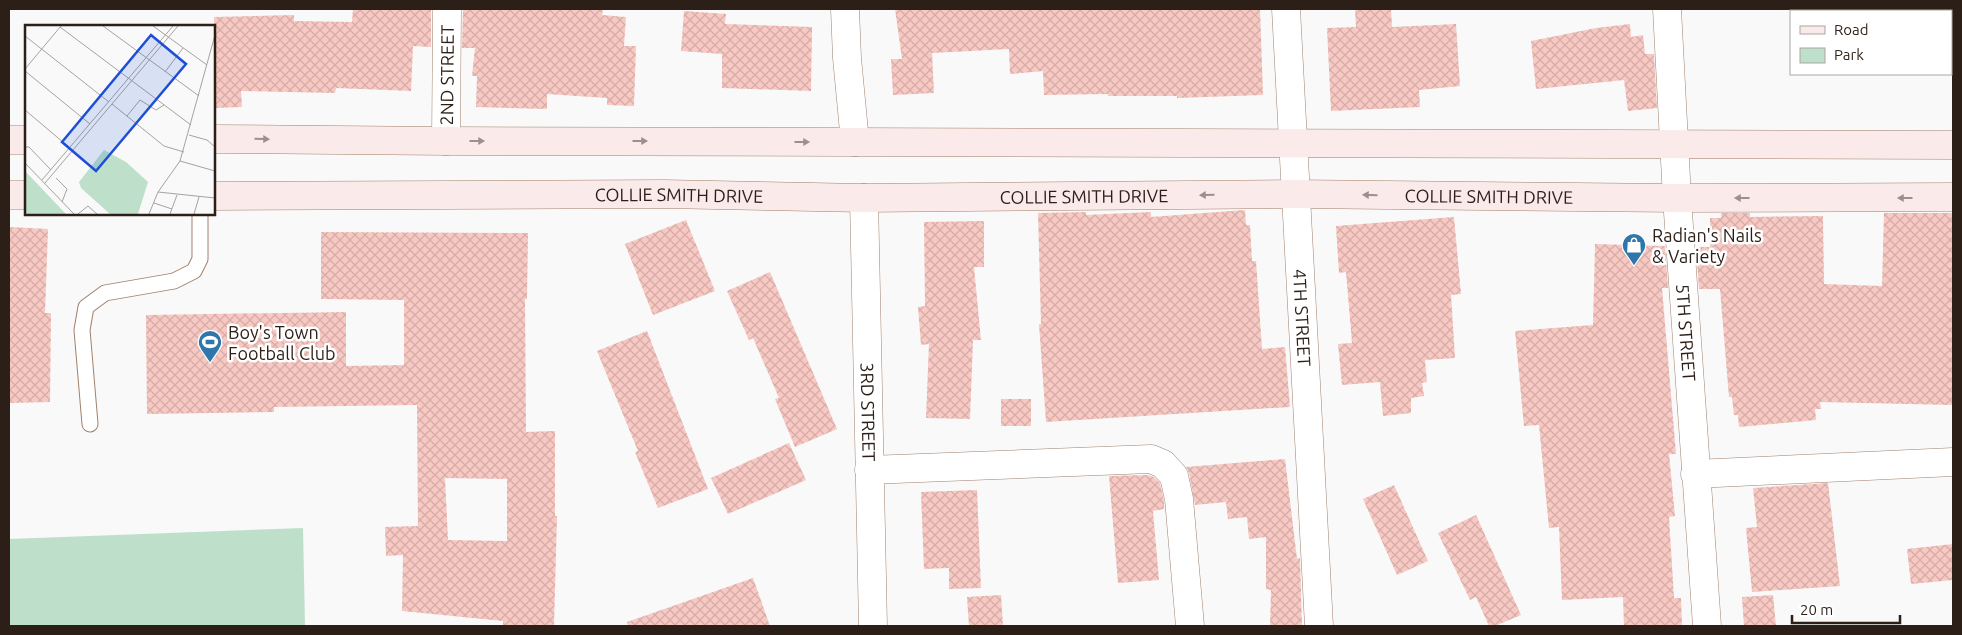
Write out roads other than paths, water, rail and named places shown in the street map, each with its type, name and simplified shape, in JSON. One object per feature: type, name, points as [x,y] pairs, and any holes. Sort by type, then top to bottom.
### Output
[{"type":"street","name":"2ND STREET","points":[[446,141],[447,9]]},
{"type":"street","points":[[846,9],[847,58],[855,142]]},
{"type":"street","name":"4TH STREET","points":[[1286,9],[1318,626]]},
{"type":"street","name":"5TH STREET","points":[[1667,9],[1677,198],[1707,626]]},
{"type":"street","points":[[215,139],[1953,145]]},
{"type":"street","points":[[9,140],[25,140]]},
{"type":"street","name":"COLLIE SMITH DRIVE","points":[[215,196],[664,194],[864,198],[1295,194],[1677,198],[1953,197]]},
{"type":"street","points":[[9,195],[25,195]]},
{"type":"street","name":"3RD STREET","points":[[864,198],[873,626]]},
{"type":"street","points":[[869,470],[1150,459],[1163,464],[1174,476],[1179,499],[1190,626]]},
{"type":"street","points":[[1695,474],[1953,462]]},
{"type":"lane","points":[[90,424],[82,330],[86,307],[104,293],[174,282],[194,271],[200,259],[200,215]]},
{"type":"place","name":"Radian's Nails & Variety","points":[[1634,266]]},
{"type":"place","name":"Boy's Town Football Club","points":[[210,363]]}]
